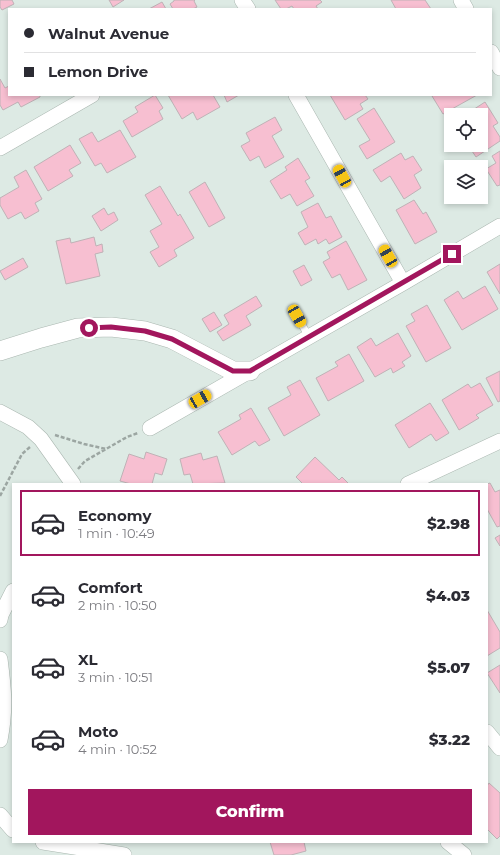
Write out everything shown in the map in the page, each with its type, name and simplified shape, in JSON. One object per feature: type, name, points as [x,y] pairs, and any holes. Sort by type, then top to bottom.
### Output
[{"type":"street","points":[[492,54],[500,68]]},
{"type":"street","points":[[0,148],[90,96]]},
{"type":"street","points":[[297,96],[403,283]]},
{"type":"street","points":[[150,428],[500,226]]},
{"type":"street","points":[[0,351],[78,328],[111,327],[145,331],[172,339],[233,371],[250,371]]},
{"type":"street","points":[[0,412],[28,426],[41,439],[71,481]]},
{"type":"street","points":[[410,483],[500,441]]},
{"type":"street","points":[[0,620],[12,593]]},
{"type":"street","points":[[0,659],[5,691],[4,718],[0,740]]},
{"type":"street","points":[[488,733],[500,748]]},
{"type":"street","points":[[0,815],[12,829]]},
{"type":"street","points":[[49,843],[124,855]]},
{"type":"street","points":[[449,843],[464,855]]},
{"type":"lane","points":[[297,316],[310,337]]},
{"type":"path","points":[[71,481],[85,461],[106,449]]},
{"type":"building","points":[[0,0],[12,0],[14,4],[2,10],[0,7]]},
{"type":"building","points":[[109,0],[124,0],[113,7]]},
{"type":"building","points":[[195,0],[194,1],[197,7],[172,8],[170,4],[174,1]]},
{"type":"building","points":[[275,0],[320,0],[322,2],[316,6],[317,8],[293,8],[292,6],[288,8],[280,8]]},
{"type":"building","points":[[391,0],[425,0],[430,8],[395,8]]},
{"type":"building","points":[[162,2],[165,8],[151,8]]},
{"type":"building","points":[[0,79],[5,88],[8,86],[8,96],[40,96],[21,107],[18,102],[3,110],[0,105]]},
{"type":"building","points":[[156,96],[163,108],[159,111],[163,119],[132,137],[123,121],[138,112],[135,107]]},
{"type":"building","points":[[169,96],[214,96],[220,107],[197,120],[193,112],[182,119]]},
{"type":"building","points":[[224,96],[237,96],[227,102]]},
{"type":"building","points":[[331,96],[366,96],[368,99],[360,104],[363,109],[345,120]]},
{"type":"building","points":[[432,96],[475,96],[454,108],[444,108],[444,113]]},
{"type":"building","points":[[485,102],[498,123],[493,126],[500,137],[500,141],[488,149],[488,108],[476,108]]},
{"type":"building","points":[[374,108],[395,142],[367,159],[359,146],[370,140],[357,119]]},
{"type":"building","points":[[275,117],[282,130],[272,136],[284,157],[265,168],[259,156],[250,161],[241,146],[250,141],[246,133]]},
{"type":"building","points":[[120,130],[136,157],[107,173],[101,163],[95,166],[79,139],[92,132],[98,142]]},
{"type":"building","points":[[70,145],[81,163],[69,170],[73,176],[48,191],[34,167]]},
{"type":"building","points":[[500,151],[500,185],[497,186],[488,172],[488,168],[496,163],[492,156]]},
{"type":"building","points":[[473,152],[484,152],[476,157]]},
{"type":"building","points":[[401,153],[405,160],[413,156],[422,170],[414,175],[421,188],[404,199],[390,176],[381,182],[373,170]]},
{"type":"building","points":[[298,158],[310,178],[305,181],[314,196],[297,206],[290,194],[281,199],[270,181],[287,170],[285,167]]},
{"type":"building","points":[[26,170],[42,199],[35,203],[39,211],[25,219],[21,212],[8,219],[0,205],[0,198],[19,187],[14,177]]},
{"type":"building","points":[[205,182],[225,218],[209,227],[189,192]]},
{"type":"building","points":[[160,186],[178,216],[180,214],[194,238],[174,250],[177,256],[159,267],[150,252],[159,247],[150,231],[162,224],[145,195]]},
{"type":"building","points":[[414,200],[423,214],[426,212],[437,232],[415,244],[396,210]]},
{"type":"building","points":[[318,203],[326,218],[331,216],[342,237],[329,244],[326,239],[318,244],[316,239],[305,245],[298,233],[308,227],[301,212]]},
{"type":"building","points":[[104,208],[108,215],[114,212],[118,220],[101,231],[92,216]]},
{"type":"building","points":[[94,237],[96,246],[102,244],[103,252],[95,254],[100,276],[66,284],[56,241],[70,238],[71,243]]},
{"type":"building","points":[[346,241],[367,280],[348,290],[340,274],[332,278],[323,262],[330,258],[327,252]]},
{"type":"building","points":[[23,258],[28,267],[5,280],[0,271]]},
{"type":"building","points":[[500,264],[500,294],[487,272]]},
{"type":"building","points":[[304,265],[312,280],[301,286],[293,271]]},
{"type":"building","points":[[485,286],[498,309],[462,330],[444,300],[458,291],[463,299]]},
{"type":"building","points":[[256,296],[262,306],[246,316],[251,325],[223,341],[217,332],[229,324],[224,315]]},
{"type":"building","points":[[427,305],[451,348],[426,362],[406,326],[415,321],[411,314]]},
{"type":"building","points":[[214,312],[222,325],[210,332],[202,319]]},
{"type":"building","points":[[398,333],[411,356],[402,362],[405,366],[393,373],[391,368],[375,377],[357,347],[371,338],[376,346]]},
{"type":"building","points":[[349,354],[364,381],[328,401],[316,378],[338,366],[335,362]]},
{"type":"building","points":[[500,371],[500,401],[498,402],[486,378]]},
{"type":"building","points":[[300,380],[320,415],[284,436],[268,408],[291,395],[287,387]]},
{"type":"building","points":[[480,383],[493,405],[476,415],[479,418],[459,430],[442,400],[468,384],[471,388]]},
{"type":"building","points":[[430,403],[449,433],[436,441],[431,434],[409,448],[395,425]]},
{"type":"building","points":[[251,408],[270,440],[259,446],[255,441],[232,455],[218,432],[241,419],[239,415]]},
{"type":"building","points":[[146,452],[167,459],[162,475],[155,473],[152,483],[127,483],[120,481],[129,454],[144,459]]},
{"type":"building","points":[[201,453],[203,460],[217,456],[225,483],[193,483],[190,474],[184,475],[180,459]]},
{"type":"building","points":[[315,457],[339,480],[342,477],[348,483],[302,483],[296,477]]},
{"type":"building","points":[[490,483],[495,492],[500,490],[500,526],[497,527],[488,511],[488,484]]},
{"type":"building","points":[[500,535],[500,546],[495,538]]},
{"type":"building","points":[[488,612],[500,632],[500,648],[488,655]]},
{"type":"building","points":[[500,665],[500,693],[488,675],[488,672]]},
{"type":"building","points":[[489,783],[500,793],[500,836],[497,839],[488,830]]},
{"type":"building","points":[[270,843],[304,843],[306,851],[291,855],[274,855]]},
{"type":"route","points":[[89,328],[111,327],[145,331],[172,339],[233,371],[250,371],[452,254]]}]
